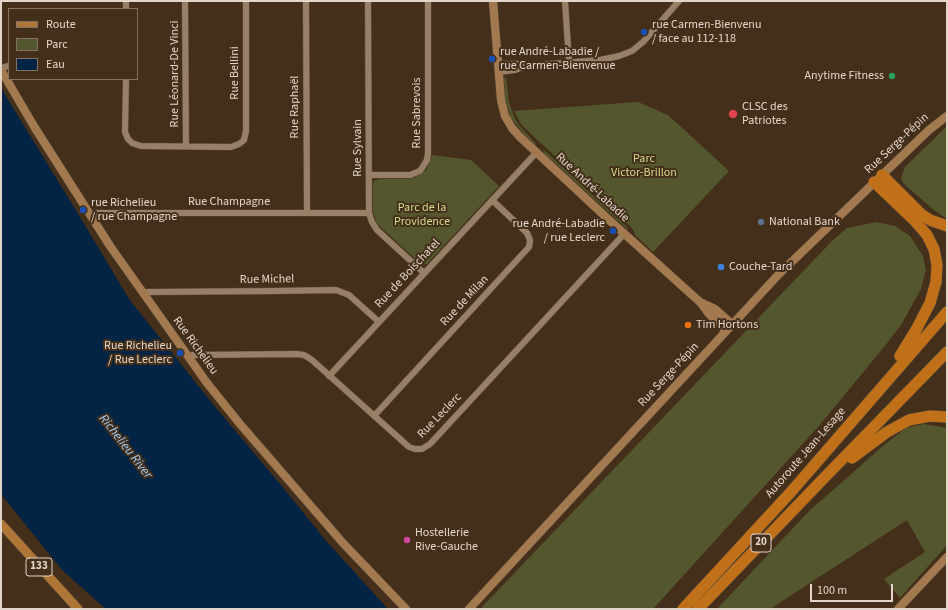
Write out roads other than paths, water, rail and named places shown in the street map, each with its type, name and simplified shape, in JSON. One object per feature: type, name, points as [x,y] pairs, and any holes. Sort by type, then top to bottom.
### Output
[{"type":"highway","points":[[878,178],[921,214],[930,220],[947,226]]},
{"type":"highway","points":[[878,178],[926,235],[935,254],[937,270],[936,286],[926,311],[880,388]]},
{"type":"highway","name":"Autoroute Jean-Lesage","points":[[684,608],[790,493],[947,312]]},
{"type":"highway","name":"20","points":[[698,609],[947,352]]},
{"type":"highway","points":[[824,478],[876,440],[904,422],[925,416],[947,417]]},
{"type":"main road","name":"133","points":[[1,524],[78,609]]},
{"type":"street","name":"Rue Léonard-De Vinci","points":[[185,1],[186,146]]},
{"type":"street","name":"Rue Bellini","points":[[186,146],[231,147],[241,143],[245,138],[246,1]]},
{"type":"street","name":"Rue Raphaël","points":[[306,1],[307,213]]},
{"type":"street","name":"Rue Sylvain","points":[[368,1],[369,213],[377,230],[424,273]]},
{"type":"street","name":"Rue Sabrevois","points":[[369,175],[410,175],[420,171],[427,160],[428,1]]},
{"type":"street","name":"Rue André-Labadie","points":[[493,1],[501,104],[507,120],[516,133],[624,234],[701,303],[709,314],[729,327]]},
{"type":"street","points":[[565,1],[569,62]]},
{"type":"street","points":[[498,68],[515,70],[526,66],[610,59],[630,51],[647,39],[679,1]]},
{"type":"street","name":"Rue Richelieu","points":[[1,69],[90,216],[188,357],[240,424],[342,542],[406,609]]},
{"type":"street","points":[[126,80],[125,130],[129,141],[134,145],[139,146],[186,146]]},
{"type":"street","name":"Rue Serge-Pépin","points":[[469,609],[779,274],[929,130],[947,116]]},
{"type":"street","name":"Rue de Boischatel","points":[[329,376],[536,152]]},
{"type":"street","name":"Rue de Milan","points":[[374,416],[529,247],[530,240],[527,233],[492,200]]},
{"type":"street","name":"Rue Champagne","points":[[90,216],[96,213],[369,213]]},
{"type":"street","name":"Rue Leclerc","points":[[188,357],[192,355],[301,354],[310,358],[409,447],[417,449],[426,447],[624,234]]},
{"type":"street","name":"Rue Michel","points":[[144,294],[148,292],[267,292],[336,290],[349,295],[379,322]]},
{"type":"street","points":[[898,609],[947,557]]},
{"type":"street","points":[[906,609],[947,565]]},
{"type":"water","name":"Richelieu River","points":[[1,88],[129,299],[216,408],[327,542],[388,609],[106,609],[62,570],[1,494]]},
{"type":"place","name":"rue Carmen-Bienvenu / face au 112-118","points":[[644,32]]},
{"type":"place","name":"rue André-Labadie / rue Carmen-Bienvenue","points":[[492,59]]},
{"type":"place","name":"Anytime Fitness","points":[[892,76]]},
{"type":"place","name":"CLSC des Patriotes","points":[[733,114]]},
{"type":"place","name":"rue Richelieu / rue Champagne","points":[[83,210]]},
{"type":"place","name":"National Bank","points":[[761,222]]},
{"type":"place","name":"rue André-Labadie / rue Leclerc","points":[[613,231]]},
{"type":"place","name":"Couche-Tard","points":[[721,267]]},
{"type":"place","name":"Tim Hortons","points":[[688,325]]},
{"type":"place","name":"Rue Richelieu / Rue Leclerc","points":[[180,353]]},
{"type":"place","name":"Hostellerie Rive-Gauche","points":[[407,540]]},
{"type":"park label","name":"Parc Victor-Brillon","points":[[644,166]]},
{"type":"park label","name":"Parc de la Providence","points":[[422,215]]}]
